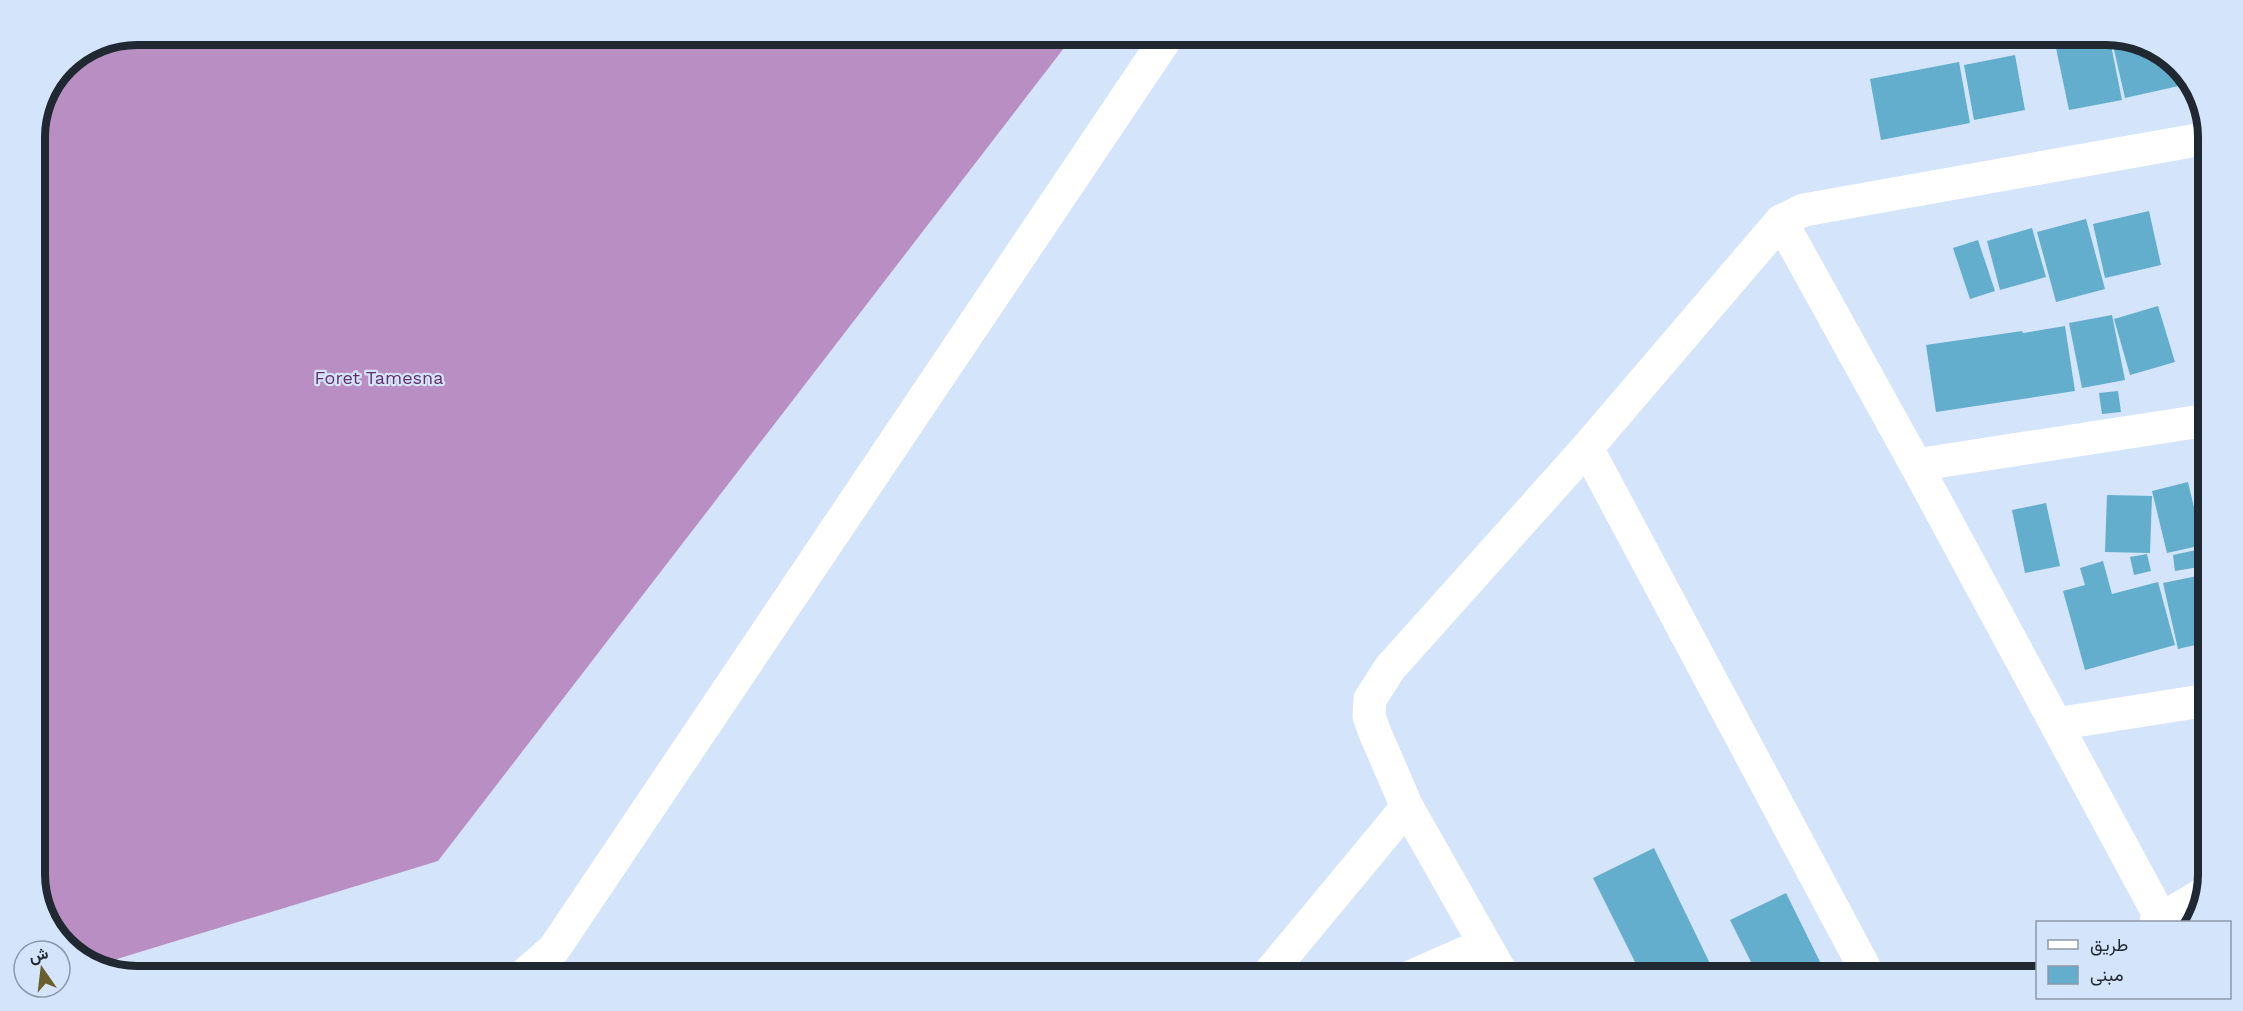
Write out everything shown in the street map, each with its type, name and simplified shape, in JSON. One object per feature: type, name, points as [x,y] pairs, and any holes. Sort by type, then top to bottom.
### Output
[{"type":"street","points":[[534,966],[554,949],[1162,45]]},
{"type":"street","points":[[1497,966],[1407,807],[1375,733],[1370,716],[1370,699],[1389,668],[1587,448],[1781,221],[1804,210],[2198,140]]},
{"type":"street","points":[[1781,221],[1916,465],[2159,921]]},
{"type":"street","points":[[1916,465],[2198,422]]},
{"type":"street","points":[[1587,448],[1864,966]]},
{"type":"street","points":[[2056,724],[2198,702]]},
{"type":"street","points":[[1275,966],[1407,807]]},
{"type":"street","points":[[2162,921],[2194,900]]},
{"type":"street","points":[[1435,966],[1485,944]]},
{"type":"green space","name":"Foret Tamesna","points":[[137,45],[1066,45],[438,861],[110,961],[86,950],[68,935],[54,915],[45,880],[45,131],[54,96],[76,68],[102,52]]},
{"type":"building","points":[[2072,45],[2111,46],[2122,100],[2069,110],[2056,48]]},
{"type":"building","points":[[2113,46],[2124,47],[2152,57],[2167,68],[2182,85],[2125,98]]},
{"type":"building","points":[[2015,55],[2025,110],[1974,120],[1964,65]]},
{"type":"building","points":[[1959,62],[1970,123],[1881,140],[1870,79]]},
{"type":"building","points":[[2149,211],[2161,265],[2105,278],[2093,224]]},
{"type":"building","points":[[2196,213],[2198,213],[2198,237]]},
{"type":"building","points":[[2086,219],[2105,289],[2056,302],[2037,232]]},
{"type":"building","points":[[2032,228],[2046,277],[2000,290],[1987,241]]},
{"type":"building","points":[[1978,240],[1995,291],[1970,299],[1953,248]]},
{"type":"building","points":[[2158,306],[2175,362],[2130,375],[2114,319]]},
{"type":"building","points":[[2112,315],[2125,380],[2082,388],[2069,323]]},
{"type":"building","points":[[2065,326],[2075,391],[1936,412],[1926,345]]},
{"type":"building","points":[[2118,391],[2121,412],[2102,414],[2099,393]]},
{"type":"building","points":[[2188,482],[2198,524],[2198,546],[2167,553],[2152,491]]},
{"type":"building","points":[[2107,495],[2152,496],[2150,553],[2105,552]]},
{"type":"building","points":[[2046,503],[2060,566],[2025,573],[2012,510]]},
{"type":"building","points":[[2196,550],[2198,567],[2175,571],[2173,555]]},
{"type":"building","points":[[2147,554],[2151,571],[2134,575],[2130,557]]},
{"type":"building","points":[[2103,561],[2112,594],[2158,582],[2175,645],[2085,670],[2063,591],[2085,585],[2080,568]]},
{"type":"building","points":[[2198,576],[2198,644],[2178,649],[2163,583]]},
{"type":"building","points":[[1654,848],[1711,966],[1637,966],[1593,878]]},
{"type":"building","points":[[1786,893],[1822,966],[1753,966],[1730,920]]}]
